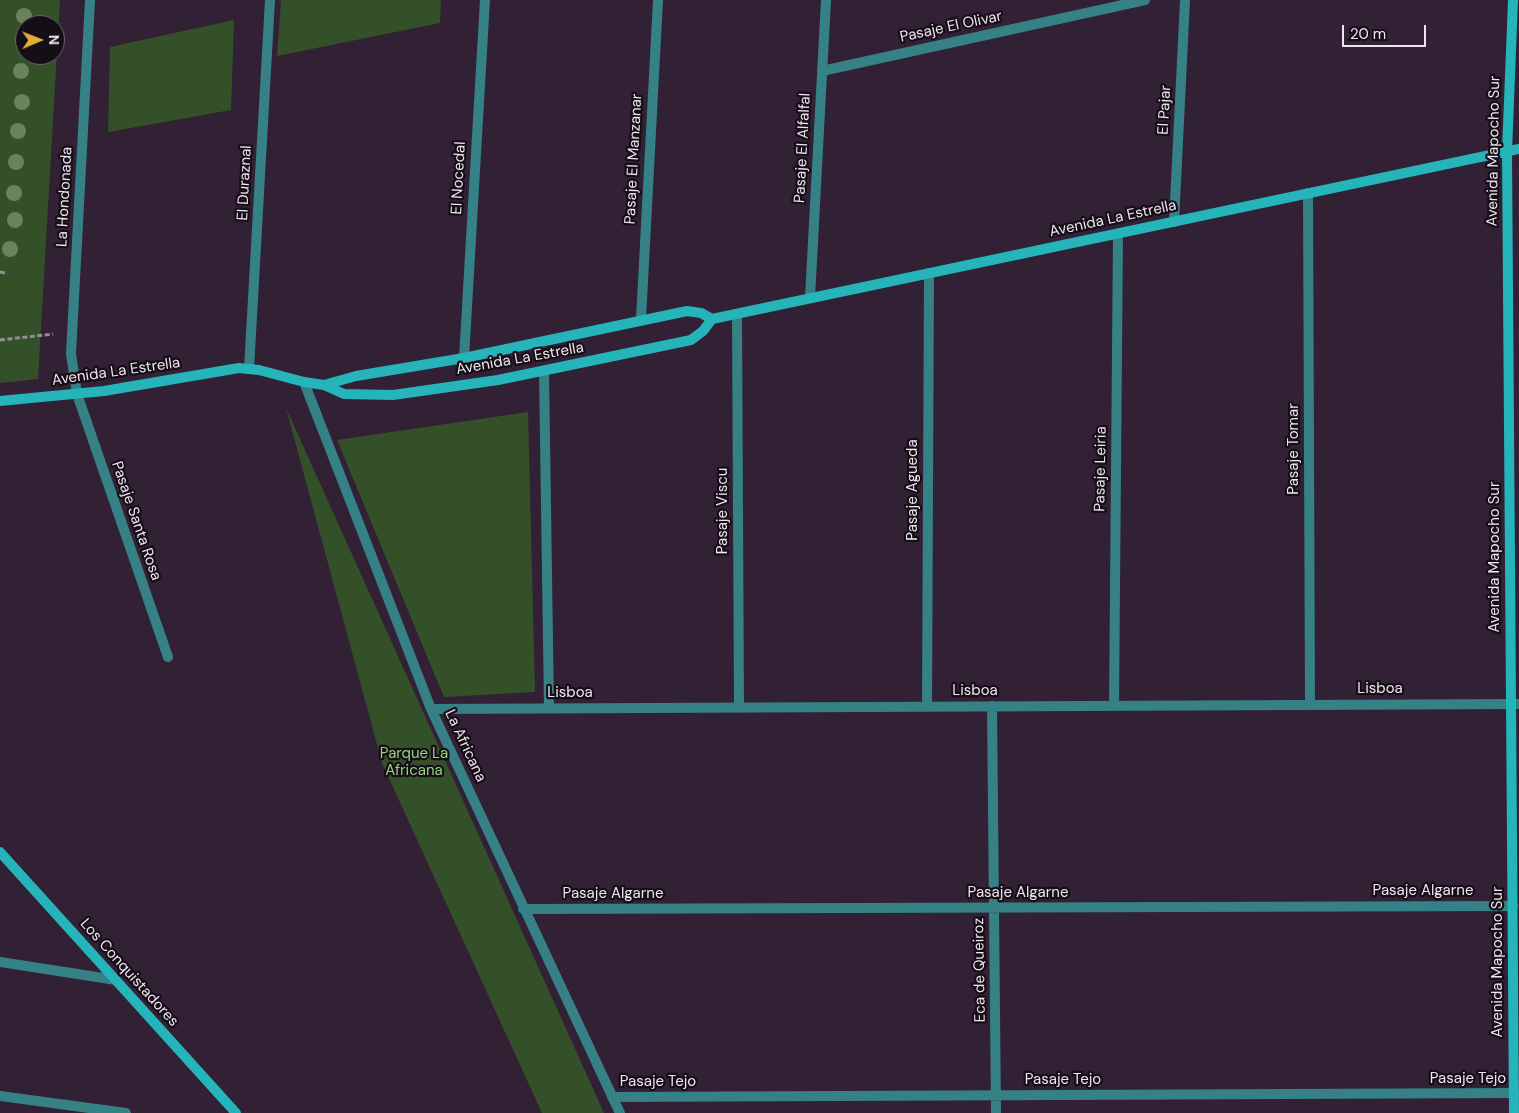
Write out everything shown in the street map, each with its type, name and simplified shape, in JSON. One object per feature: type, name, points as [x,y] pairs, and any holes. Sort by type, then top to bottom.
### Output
[{"type":"main road","name":"Avenida Mapocho Sur","points":[[1513,0],[1507,152],[1515,704],[1513,906],[1514,1113]]},
{"type":"main road","name":"Avenida La Estrella","points":[[324,385],[356,376],[464,358],[641,319],[687,311],[701,313],[712,319],[738,314],[1519,149]]},
{"type":"main road","name":"Avenida La Estrella","points":[[0,401],[76,394],[228,369],[249,369],[324,385],[344,394],[393,395],[544,371],[691,340],[703,331],[712,319]]},
{"type":"main road","name":"Los Conquistadores","points":[[0,852],[236,1113]]},
{"type":"street","name":"La Hondonada","points":[[76,394],[71,354],[90,0]]},
{"type":"street","name":"El Duraznal","points":[[249,369],[270,0]]},
{"type":"street","name":"El Nocedal","points":[[464,358],[485,0]]},
{"type":"street","name":"Pasaje El Manzanar","points":[[641,319],[658,0]]},
{"type":"street","name":"Pasaje El Alfalfal","points":[[810,298],[826,0]]},
{"type":"street","name":"Pasaje El Olivar","points":[[822,71],[1145,0]]},
{"type":"street","name":"El Pajar","points":[[1174,222],[1185,0]]},
{"type":"street","name":"Pasaje Tomar","points":[[1308,193],[1310,704]]},
{"type":"street","name":"Pasaje Leiria","points":[[1114,706],[1118,234]]},
{"type":"street","name":"Pasaje Agueda","points":[[927,706],[929,273]]},
{"type":"street","name":"Pasaje Viscu","points":[[738,314],[739,707]]},
{"type":"street","points":[[544,371],[549,708]]},
{"type":"street","name":"La Africana","points":[[304,382],[431,709],[620,1113]]},
{"type":"street","name":"Pasaje Santa Rosa","points":[[76,394],[168,657]]},
{"type":"street","name":"Lisboa","points":[[431,709],[1515,704]]},
{"type":"street","name":"Eca de Queiroz","points":[[992,706],[996,1113]]},
{"type":"street","name":"Pasaje Algarne","points":[[523,909],[1513,906]]},
{"type":"street","points":[[0,962],[116,980]]},
{"type":"street","name":"Pasaje Tejo","points":[[612,1097],[1514,1093]]},
{"type":"street","points":[[0,1096],[126,1113]]},
{"type":"path","points":[[0,272],[5,273]]},
{"type":"green space","points":[[0,0],[60,0],[59,15],[15,15],[15,65],[56,65],[38,379],[0,383]]},
{"type":"green space","points":[[281,0],[441,0],[440,23],[277,56]]},
{"type":"green space","points":[[234,20],[231,110],[108,132],[110,47]]},
{"type":"green space","name":"Parque La Africana","points":[[286,408],[604,1113],[542,1113],[382,763]]},
{"type":"green space","points":[[528,412],[535,692],[444,697],[337,440]]}]
